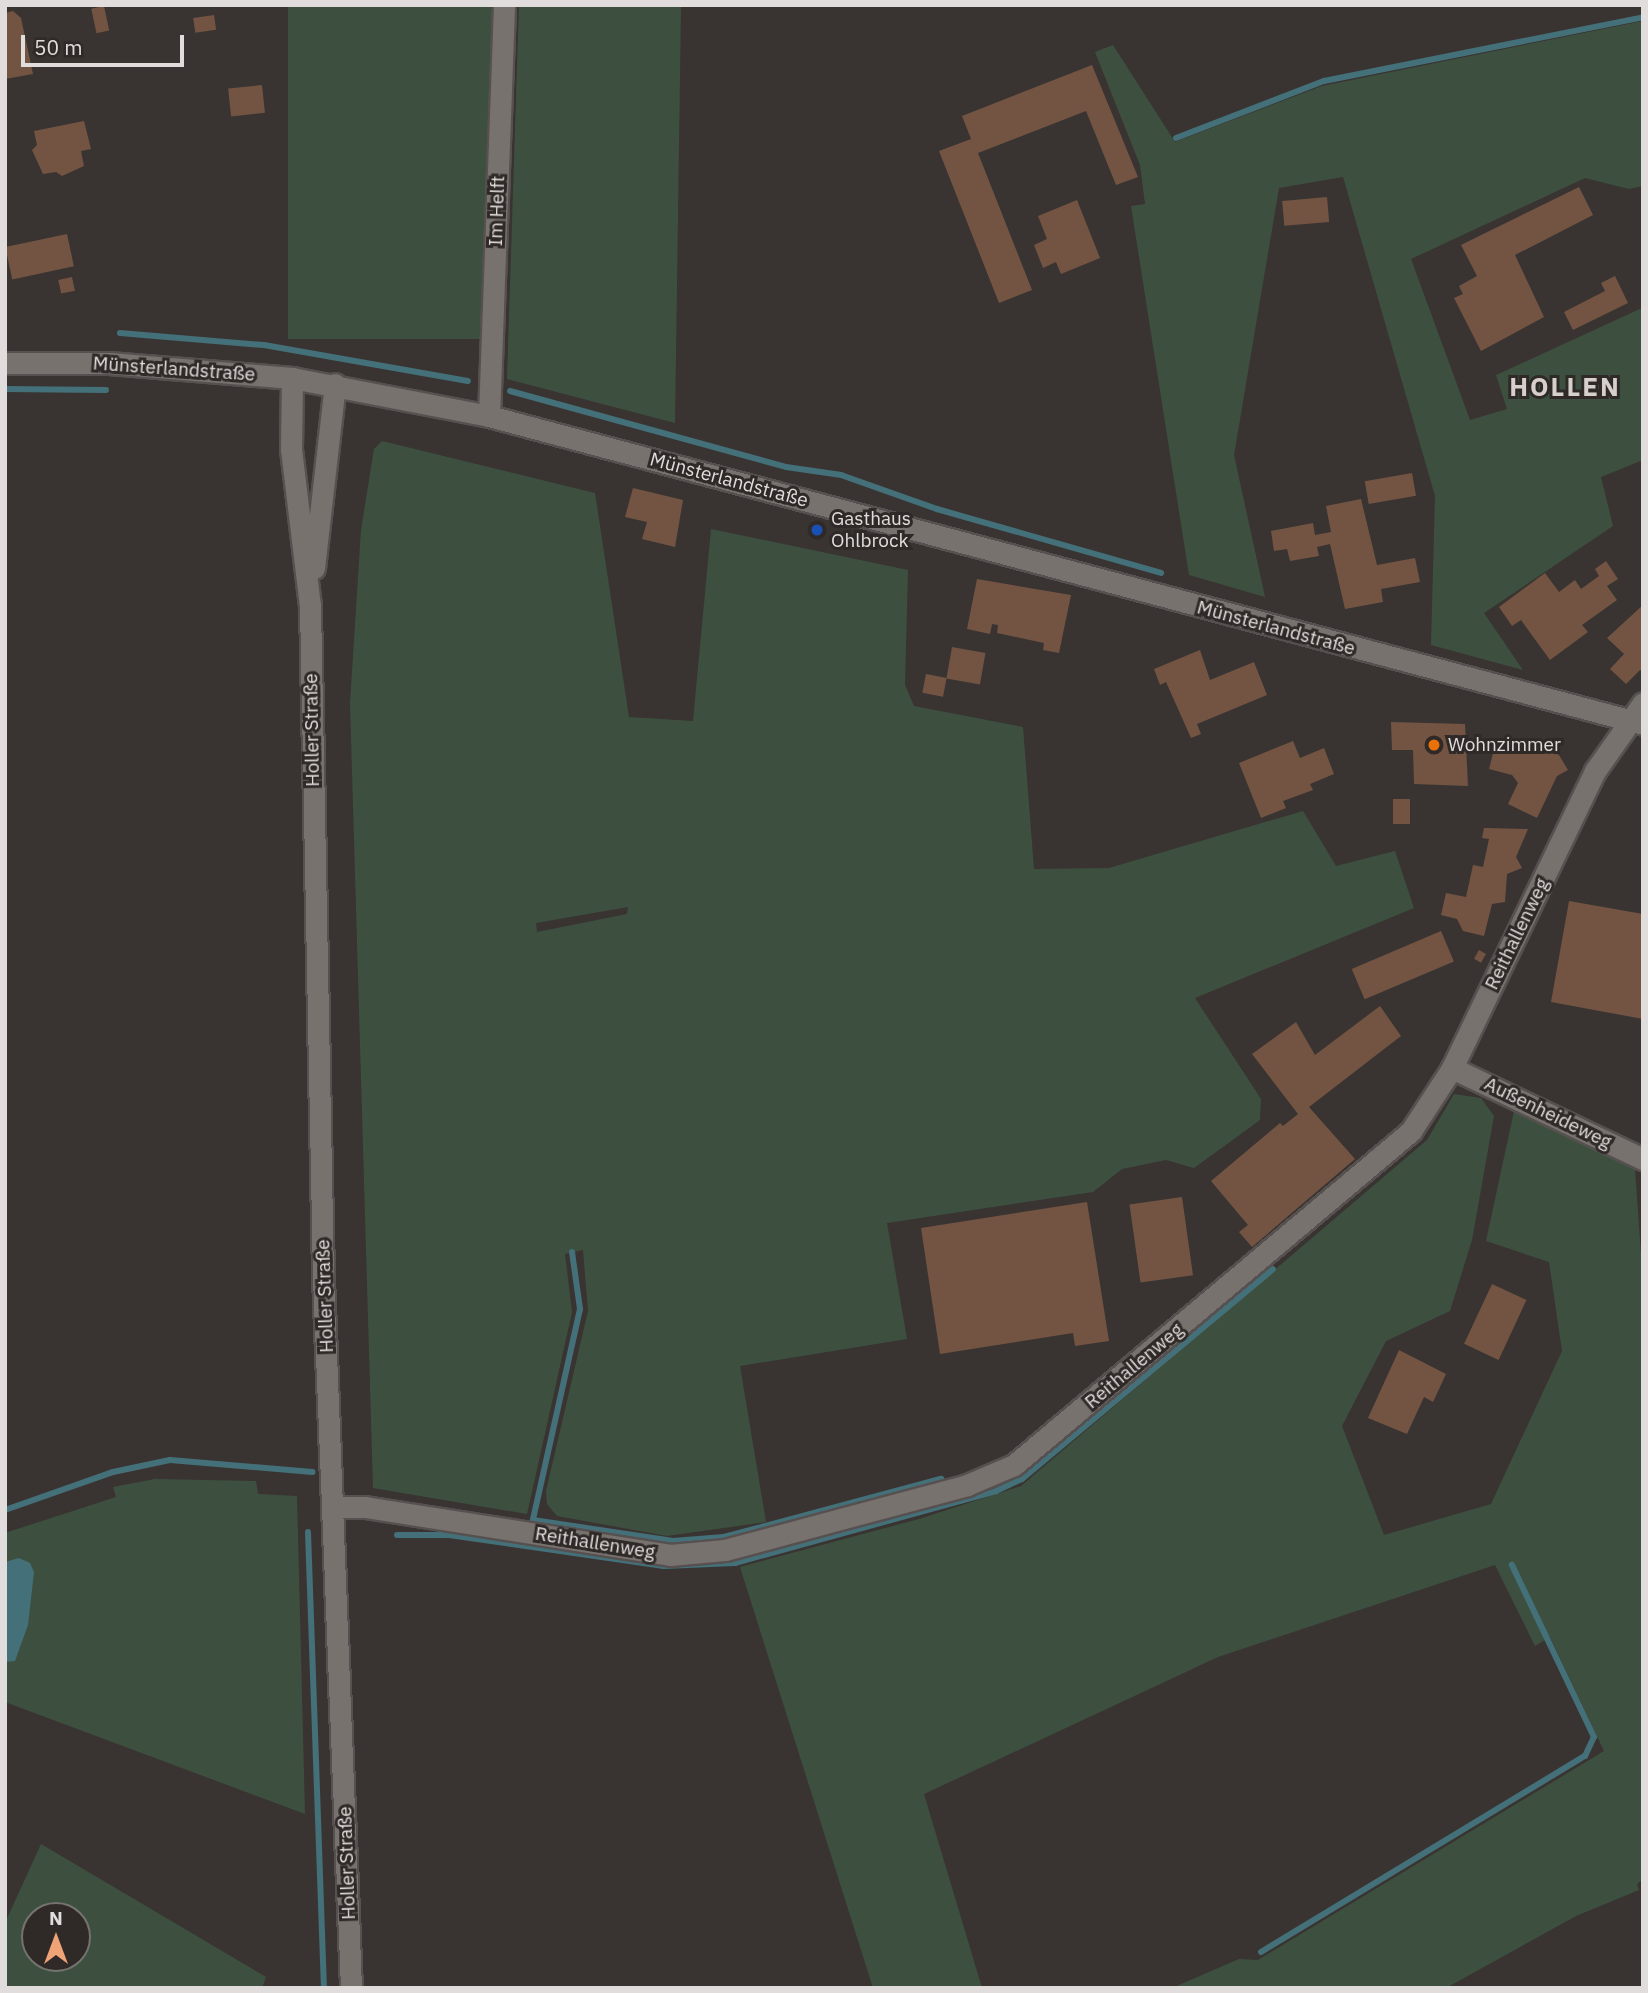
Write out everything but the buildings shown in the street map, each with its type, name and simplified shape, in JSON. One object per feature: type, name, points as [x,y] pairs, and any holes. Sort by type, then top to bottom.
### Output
[{"type":"street","name":"Im Helft","points":[[489,416],[504,5]]},
{"type":"street","name":"Münsterlandstraße","points":[[5,363],[108,363],[292,379],[335,384],[489,416],[1636,723]]},
{"type":"street","name":"Holler Straße","points":[[292,379],[291,449],[310,605],[323,1278],[351,1988]]},
{"type":"street","name":"Holler Straße","points":[[310,605],[335,384]]},
{"type":"street","name":"Reithallenweg","points":[[333,1507],[365,1507],[670,1555],[725,1550],[967,1485],[1014,1465],[1411,1131],[1452,1068],[1595,771],[1636,723],[1643,702]]},
{"type":"street","name":"Außenheideweg","points":[[1452,1068],[1643,1159]]},
{"type":"green space","points":[[288,5],[492,5],[492,339],[288,339]]},
{"type":"green space","points":[[519,5],[681,5],[675,423],[507,379]]},
{"type":"green space","points":[[1643,21],[1643,186],[1629,189],[1585,178],[1411,259],[1470,420],[1507,409],[1496,375],[1642,308],[1643,251],[1643,460],[1601,477],[1613,526],[1484,613],[1523,670],[1431,645],[1435,496],[1343,177],[1279,188],[1234,455],[1265,597],[1189,575],[1131,206],[1145,204],[1140,165],[1095,52],[1113,45],[1175,142],[1322,86]]},
{"type":"green space","points":[[382,441],[595,493],[629,717],[693,721],[711,529],[908,570],[905,685],[914,706],[1023,727],[1034,869],[1109,868],[1303,811],[1336,866],[1395,851],[1414,908],[1195,998],[1261,1099],[1260,1120],[1194,1168],[1166,1160],[1122,1169],[1093,1192],[887,1223],[907,1339],[740,1366],[766,1522],[667,1536],[557,1516],[547,1504],[546,1491],[588,1311],[583,1250],[565,1254],[572,1312],[527,1514],[373,1488],[350,703],[361,530],[374,449]],"holes":[[[628,907],[627,914],[537,932],[536,923]]]},
{"type":"green space","points":[[1454,1094],[1481,1098],[1494,1116],[1472,1240],[1450,1311],[1386,1341],[1342,1426],[1384,1535],[1491,1504],[1562,1351],[1549,1262],[1486,1241],[1514,1111],[1635,1169],[1643,1283],[1643,1879],[1637,1884],[1639,1890],[1576,1916],[1446,1988],[1172,1988],[1239,1959],[1258,1960],[1604,1751],[1550,1637],[1535,1646],[1495,1565],[1218,1657],[924,1794],[982,1988],[873,1988],[740,1567],[919,1519],[1021,1486],[1427,1140]]},
{"type":"green space","points":[[155,1479],[256,1481],[258,1494],[297,1496],[305,1814],[5,1702],[5,1533],[116,1497],[113,1487]]},
{"type":"green space","points":[[41,1844],[266,1977],[262,1988],[5,1988],[5,1923]]},
{"type":"water","points":[[19,1558],[30,1563],[34,1572],[28,1625],[15,1661],[5,1662],[5,1562]]},
{"type":"waterway","points":[[1176,138],[1324,81],[1643,17]]},
{"type":"waterway","points":[[120,333],[264,345],[468,381]]},
{"type":"waterway","points":[[5,389],[106,390]]},
{"type":"waterway","points":[[510,391],[786,467],[841,475],[937,509],[1161,573]]},
{"type":"waterway","points":[[572,1252],[580,1309],[533,1520],[673,1541],[724,1537],[941,1479]]},
{"type":"waterway","points":[[397,1535],[449,1535],[664,1566],[735,1563],[996,1491],[1022,1479],[1273,1269]]},
{"type":"waterway","points":[[5,1510],[113,1472],[170,1460],[312,1472]]},
{"type":"waterway","points":[[308,1532],[324,1988]]},
{"type":"waterway","points":[[1261,1952],[1585,1756],[1594,1737],[1512,1565]]},
{"type":"place","name":"Gasthaus Ohlbrock","points":[[817,530]]},
{"type":"place","name":"Wohnzimmer","points":[[1434,745]]},
{"type":"district","name":"HOLLEN","points":[[1565,387]]}]
